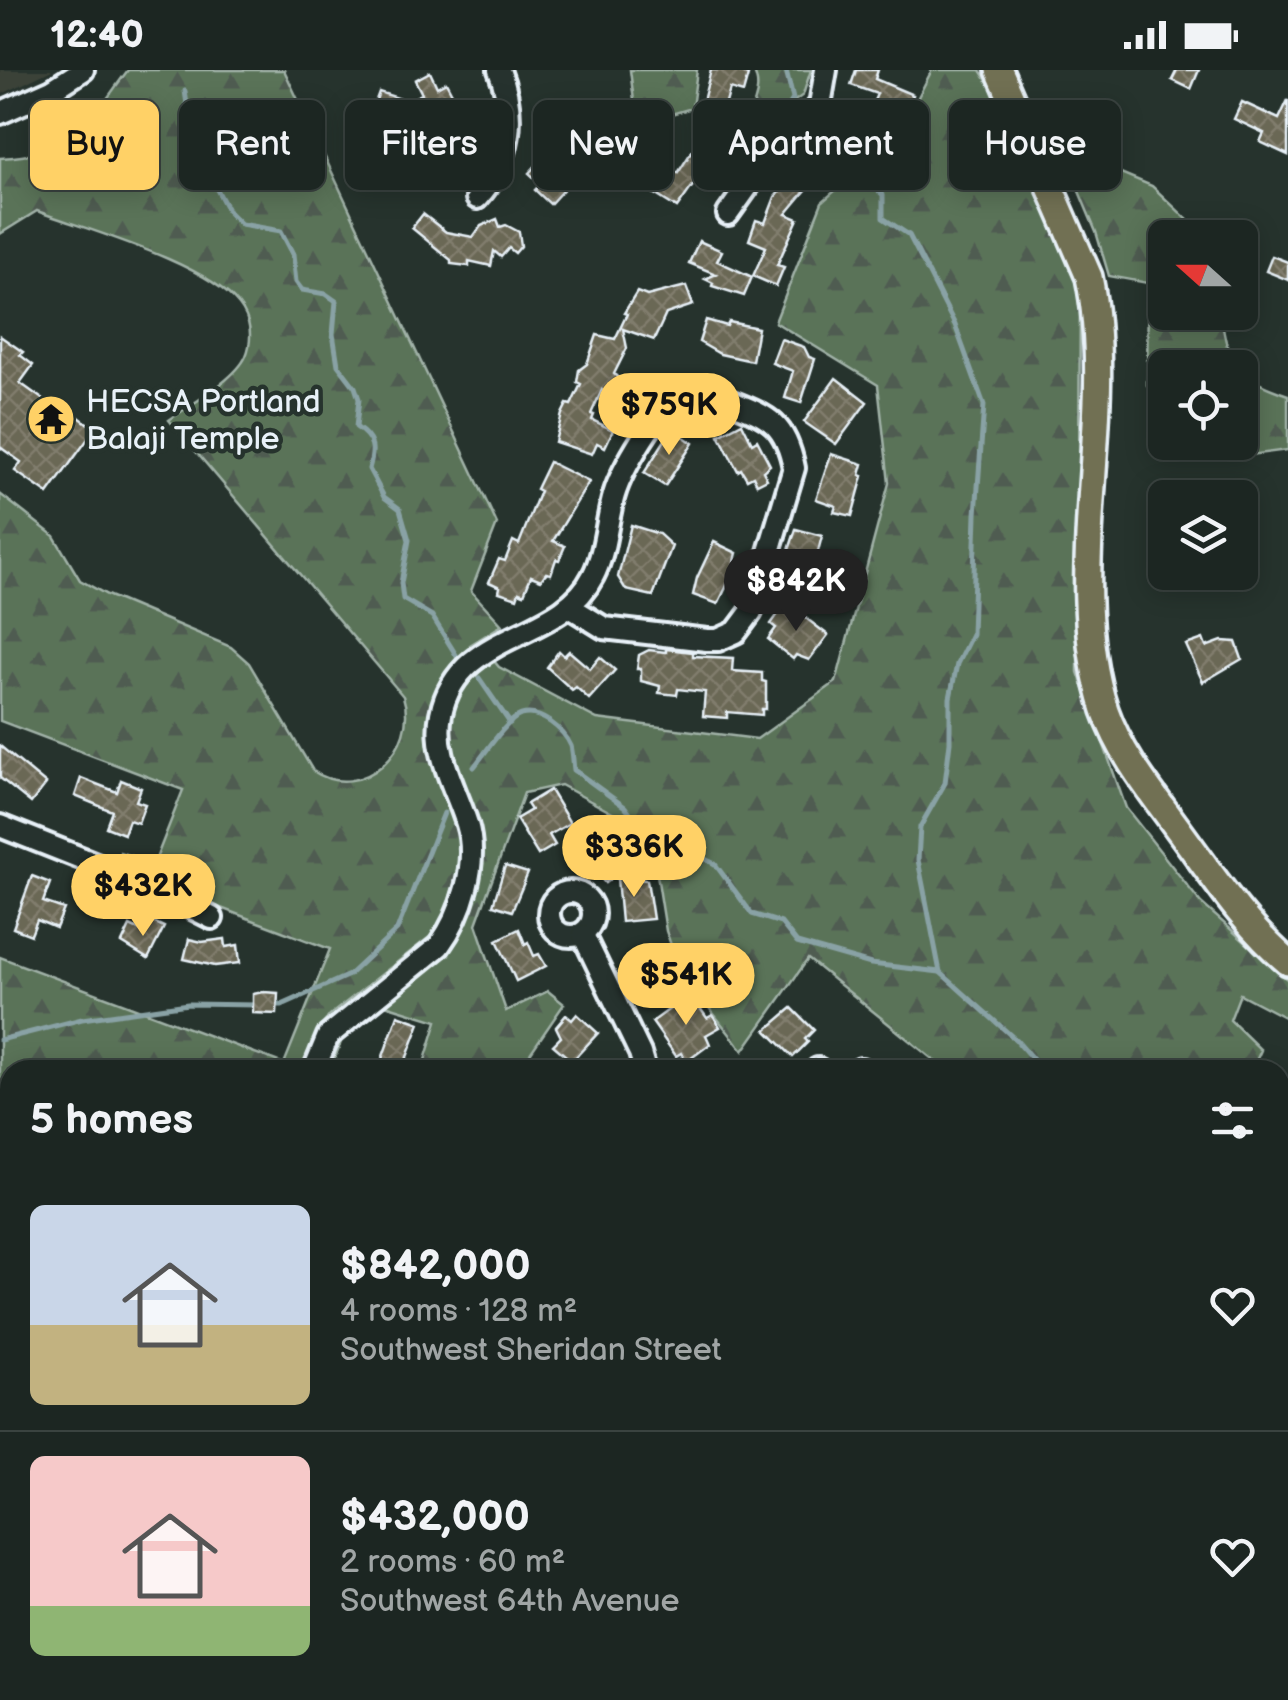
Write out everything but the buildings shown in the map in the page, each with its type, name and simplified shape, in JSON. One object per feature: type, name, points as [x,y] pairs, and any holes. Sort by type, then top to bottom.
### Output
[{"type":"main road","points":[[1000,70],[1092,291],[1096,360],[1090,632],[1106,712],[1135,770],[1243,917],[1288,962]]},
{"type":"street","points":[[0,112],[52,90],[83,70]]},
{"type":"street","points":[[477,198],[489,184],[508,145],[510,114],[499,70]]},
{"type":"street","points":[[728,214],[753,179],[820,105],[826,70]]},
{"type":"street","points":[[318,1060],[328,1036],[438,946],[451,930],[471,864],[471,838],[438,733],[442,709],[457,680],[474,657],[570,607],[593,578],[614,494],[664,407],[681,395],[704,390],[768,417],[781,430],[794,468],[750,612],[736,632],[718,640],[616,630],[584,618],[570,607]]},
{"type":"street","points":[[0,826],[139,881],[212,918]]},
{"type":"street","points":[[583,935],[640,1060]]},
{"type":"shaded area","points":[[0,70],[52,70],[0,95]]},
{"type":"green space","points":[[128,70],[284,70],[298,100],[179,100],[179,190],[325,190],[325,157],[497,524],[471,591],[502,625],[470,645],[442,683],[433,708],[461,845],[459,868],[445,914],[432,935],[330,1015],[317,1032],[305,1060],[286,1060],[330,949],[114,868],[120,852],[154,864],[183,790],[0,721],[0,494],[54,536],[80,580],[231,647],[249,663],[313,771],[332,779],[350,780],[383,765],[403,734],[403,696],[169,420],[241,365],[250,336],[239,305],[201,275],[174,262],[37,211],[0,234],[0,158],[30,154],[30,190],[159,190],[159,100],[106,100]]},
{"type":"green space","points":[[630,70],[697,70],[692,108],[673,114],[673,100],[634,100]]},
{"type":"green space","points":[[753,70],[811,70],[803,95],[796,100],[755,100]]},
{"type":"green space","points":[[932,70],[980,70],[998,100],[949,100],[949,190],[1038,190],[1080,287],[1078,672],[1126,808],[1201,903],[1288,980],[1288,1019],[1240,994],[1230,1020],[1261,1050],[1256,1060],[934,1060],[808,959],[743,1051],[680,971],[666,931],[655,862],[625,820],[561,785],[524,793],[476,924],[506,1011],[548,991],[564,1004],[526,1060],[425,1060],[437,1021],[385,1005],[343,1037],[334,1060],[324,1060],[332,1041],[438,954],[473,885],[448,725],[459,689],[488,654],[499,667],[597,719],[757,739],[836,682],[889,483],[878,385],[775,322],[822,202],[836,190],[929,190],[929,100],[917,100]]},
{"type":"green space","points":[[1121,173],[1152,186],[1188,220],[1148,220],[1148,283],[1109,276],[1078,190],[1121,190]]},
{"type":"green space","points":[[1148,283],[1148,330],[1224,330],[1229,350],[1148,350],[1147,385]]},
{"type":"green space","points":[[1258,382],[1288,395],[1288,450],[1258,454]]},
{"type":"green space","points":[[0,957],[273,1060],[0,1060]]},
{"type":"waterway","points":[[786,70],[792,100]]},
{"type":"waterway","points":[[185,91],[193,145],[229,212],[241,224],[281,231],[293,254],[296,282],[302,290],[326,294],[336,301],[333,334],[338,365],[359,399],[356,427],[370,440],[369,469],[384,497],[400,509],[409,540],[401,583],[403,599],[432,616],[461,663]]},
{"type":"waterway","points":[[877,190],[883,195],[883,218],[909,235],[955,325],[984,405],[972,634],[957,664],[950,698],[945,783],[920,827],[918,860],[940,972]]},
{"type":"waterway","points":[[479,678],[510,723]]},
{"type":"waterway","points":[[474,767],[515,718],[528,714],[543,718],[568,740],[574,770],[625,807],[640,827],[715,864],[752,914],[781,923],[797,943],[871,964],[940,972],[1033,1060]]},
{"type":"waterway","points":[[274,1005],[349,975],[397,930],[444,813]]},
{"type":"waterway","points":[[0,1040],[82,1019],[188,1004],[258,1005]]},
{"type":"place","name":"HECSA Portland Balaji Temple","points":[[51,419]]}]
